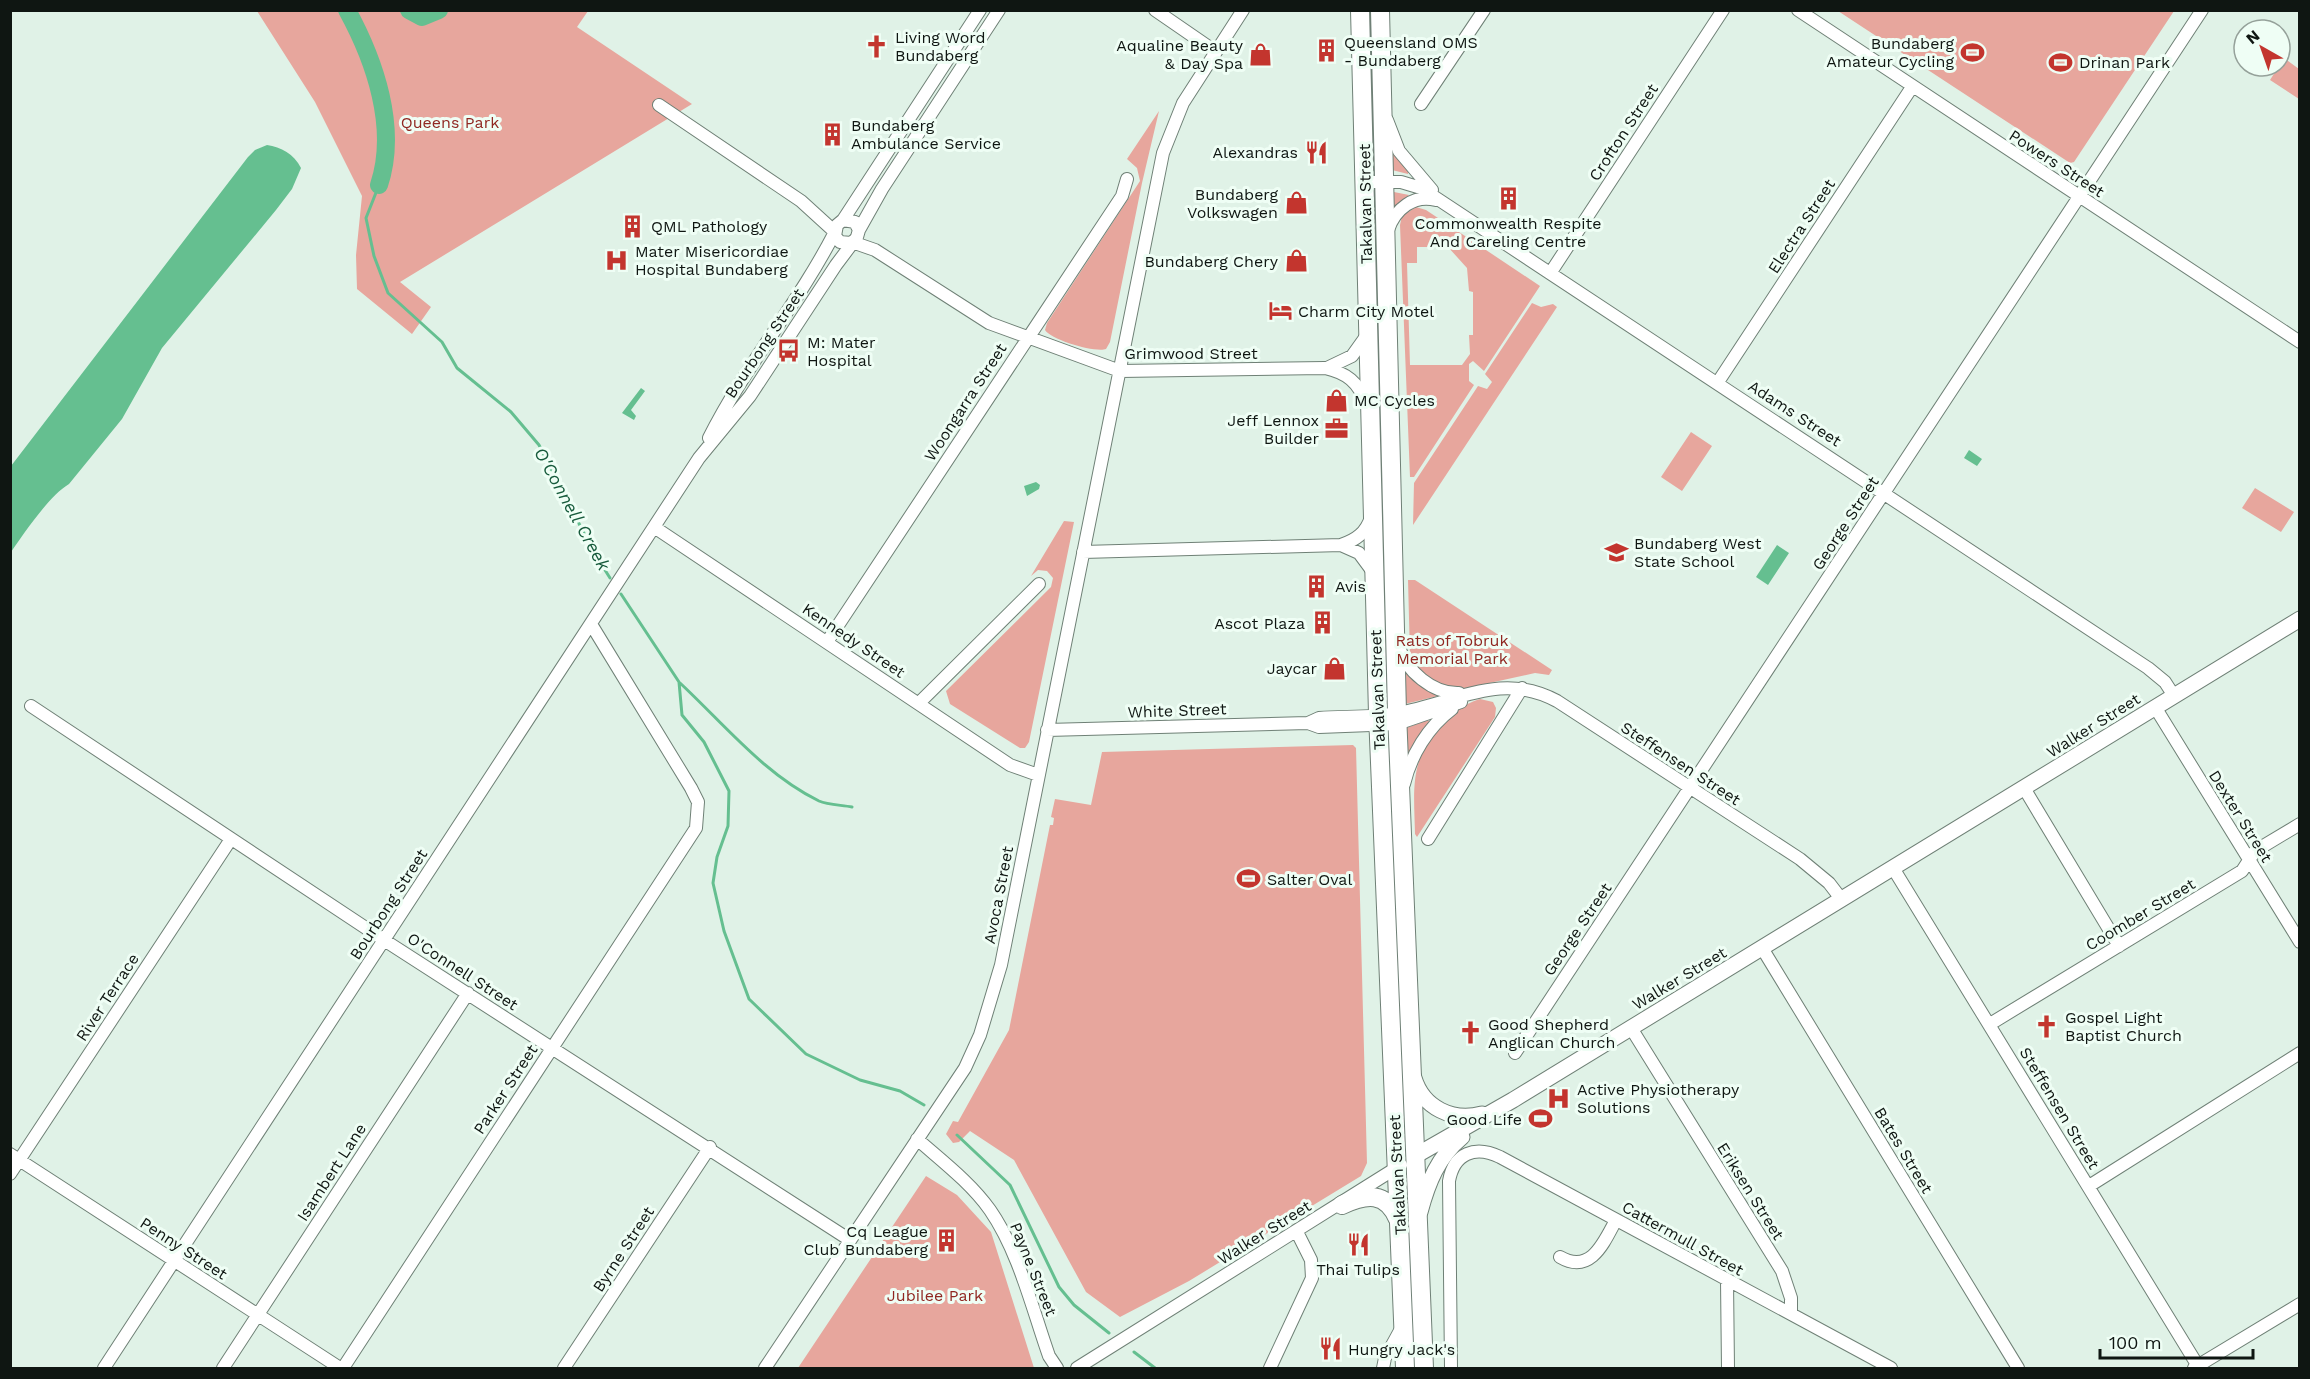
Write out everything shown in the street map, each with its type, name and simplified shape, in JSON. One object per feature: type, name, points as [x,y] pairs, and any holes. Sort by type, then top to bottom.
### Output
[{"type":"highway","name":"Takalvan Street","points":[[1360,10],[1378,720],[1406,1368]]},
{"type":"highway","name":"Takalvan Street","points":[[1380,10],[1397,719],[1424,1368]]},
{"type":"highway","points":[[1342,1205],[1365,1196],[1378,1196],[1389,1204],[1400,1224]]},
{"type":"main road","name":"Walker Street","points":[[1415,1156],[1513,1100],[2300,619]]},
{"type":"main road","points":[[1412,1069],[1418,1089],[1427,1101],[1450,1114],[1473,1116],[1513,1100]]},
{"type":"main road","points":[[1418,1220],[1431,1177],[1441,1159],[1453,1144],[1484,1117]]},
{"type":"street","points":[[835,232],[837,225],[843,220],[980,10]]},
{"type":"street","points":[[851,243],[857,237],[882,189],[999,10]]},
{"type":"street","points":[[1155,10],[1216,52]]},
{"type":"street","points":[[1119,371],[1163,153],[1184,103],[1244,10]]},
{"type":"street","points":[[1421,104],[1484,10]]},
{"type":"street","name":"Crofton Street","points":[[1551,272],[1723,10]]},
{"type":"street","name":"Powers Street","points":[[1798,10],[2300,342]]},
{"type":"street","name":"George Street","points":[[1515,1053],[2202,10]]},
{"type":"street","name":"Electra Street","points":[[1718,382],[1912,87]]},
{"type":"street","points":[[659,105],[801,201],[835,232],[840,242],[875,250]]},
{"type":"street","points":[[1382,106],[1403,157],[1443,202]]},
{"type":"street","name":"Woongarra Street","points":[[827,642],[1122,196],[1127,179]]},
{"type":"street","name":"Adams Street","points":[[1365,182],[1411,184],[1443,202],[1885,492],[2148,668],[2165,682],[2174,696]]},
{"type":"street","points":[[1385,241],[1390,223],[1405,206],[1426,198],[1443,202]]},
{"type":"street","points":[[801,201],[843,220],[855,222],[875,250]]},
{"type":"street","name":"Bourbong Street","points":[[104,1368],[699,458],[735,391],[823,256],[835,232]]},
{"type":"street","name":"Bourbong Street","points":[[699,458],[747,399],[851,243]]},
{"type":"street","name":"Grimwood Street","points":[[875,250],[989,323],[1026,339],[1119,371],[1325,368],[1338,371],[1353,380],[1362,392],[1370,412]]},
{"type":"street","name":"Grimwood Street","points":[[1325,368],[1352,356],[1368,332]]},
{"type":"street","name":"Avoca Street","points":[[765,1368],[965,1068],[980,1035],[993,998],[1119,371]]},
{"type":"street","points":[[735,391],[734,398],[738,402],[747,399]]},
{"type":"street","points":[[1083,552],[1341,545],[1352,541],[1364,531],[1372,513]]},
{"type":"street","name":"Kennedy Street","points":[[654,527],[1010,765],[1038,775]]},
{"type":"street","points":[[1341,545],[1363,556],[1374,574]]},
{"type":"street","points":[[919,703],[1039,584]]},
{"type":"street","name":"Parker Street","points":[[341,1368],[696,828],[698,802],[691,788],[591,624]]},
{"type":"street","points":[[1395,631],[1403,657],[1419,677],[1447,692],[1470,695]]},
{"type":"street","points":[[1428,839],[1522,688]]},
{"type":"street","name":"Steffensen Street","points":[[1378,720],[1397,719],[1487,691],[1522,688],[1535,690],[1557,701],[1813,868],[1842,900]]},
{"type":"street","points":[[1401,799],[1408,769],[1421,743],[1443,716],[1470,695]]},
{"type":"street","name":"O'Connell Street","points":[[31,706],[384,940],[710,1147],[850,1239]]},
{"type":"street","name":"Dexter Street","points":[[2155,708],[2300,942]]},
{"type":"street","name":"White Street","points":[[1047,730],[1308,723],[1319,728],[1378,720]]},
{"type":"street","points":[[2024,788],[2119,946]]},
{"type":"street","name":"Coomber Street","points":[[1990,1024],[2242,871],[2255,852],[2300,824]]},
{"type":"street","name":"River Terrace","points":[[10,1174],[15,1157],[231,839]]},
{"type":"street","name":"Steffensen Street","points":[[1893,868],[2089,1186],[2196,1367]]},
{"type":"street","name":"Bates Street","points":[[1762,948],[2018,1368]]},
{"type":"street","name":"Isambert Lane","points":[[223,1368],[468,993]]},
{"type":"street","name":"Eriksen Street","points":[[1631,1028],[1782,1271],[1791,1298],[1791,1314]]},
{"type":"street","points":[[2089,1186],[2300,1053]]},
{"type":"street","name":"Payne Street","points":[[917,1140],[973,1191],[995,1218],[1006,1236],[1049,1356],[1057,1368]]},
{"type":"street","name":"Byrne Street","points":[[564,1368],[710,1147]]},
{"type":"street","name":"Cattermull Street","points":[[1451,1368],[1448,1194],[1452,1170],[1458,1159],[1472,1151],[1492,1153],[1791,1314],[1879,1365],[1891,1368]]},
{"type":"street","name":"Walker Street","points":[[1077,1368],[1342,1205],[1415,1156]]},
{"type":"street","name":"Penny Street","points":[[15,1157],[257,1316],[341,1368]]},
{"type":"street","points":[[1560,1257],[1569,1261],[1584,1261],[1594,1257],[1616,1220]]},
{"type":"street","points":[[1270,1368],[1312,1278],[1311,1260],[1297,1232]]},
{"type":"street","points":[[1727,1281],[1728,1368]]},
{"type":"street","points":[[2196,1367],[2300,1304]]},
{"type":"street","points":[[1383,1368],[1385,1358],[1404,1324]]},
{"type":"green space","name":"Queens Park","points":[[257,11],[588,11],[577,27],[692,104],[400,282],[431,307],[412,334],[357,289],[356,255],[362,196],[315,102]]},
{"type":"green space","points":[[1366,11],[1374,11],[1375,168],[1373,162]]},
{"type":"green space","name":"Drinan Park","points":[[1838,11],[2174,11],[2074,162],[2070,163]]},
{"type":"green space","points":[[2292,64],[2299,69],[2299,99],[2270,80],[2271,78],[2292,78]]},
{"type":"green space","points":[[1159,111],[1110,342],[1106,349],[1101,350],[1056,338],[1045,330],[1047,323],[1140,181],[1137,168],[1127,159]]},
{"type":"green space","points":[[1394,151],[1408,174],[1392,170],[1392,152]]},
{"type":"green space","points":[[1394,192],[1409,195],[1395,208],[1393,207]]},
{"type":"green space","points":[[1376,207],[1387,557],[1379,557],[1374,304]]},
{"type":"green space","points":[[1416,207],[1426,210],[1540,286],[1484,371],[1473,361],[1469,364],[1469,381],[1474,385],[1414,477],[1410,477],[1400,225],[1402,216]],"holes":[[[1417,247],[1448,247],[1467,268],[1469,291],[1473,292],[1473,335],[1469,335],[1470,354],[1462,365],[1410,365],[1407,263],[1417,263]]]},
{"type":"green space","points":[[1532,303],[1541,307],[1553,304],[1557,307],[1413,525],[1414,483],[1478,386],[1487,389],[1492,382],[1485,374]]},
{"type":"green space","points":[[1691,432],[1712,446],[1682,491],[1661,477]]},
{"type":"green space","points":[[2255,488],[2294,512],[2281,532],[2242,508]]},
{"type":"green space","points":[[1064,521],[1074,522],[1029,742],[1025,748],[1020,748],[950,704],[946,691],[1051,587],[1053,578],[1047,571],[1038,570],[1031,576]]},
{"type":"green space","name":"Rats of Tobruk Memorial Park","points":[[1408,580],[1415,580],[1552,670],[1549,675],[1535,673],[1462,689],[1444,686],[1425,677],[1410,656]]},
{"type":"green space","points":[[1406,671],[1442,695],[1405,704]]},
{"type":"green space","points":[[1480,699],[1493,702],[1496,708],[1495,717],[1417,837],[1415,834],[1414,789],[1418,763],[1423,750],[1449,717],[1464,706]]},
{"type":"green space","points":[[1428,720],[1430,722],[1407,759],[1406,728]]},
{"type":"green space","points":[[1353,745],[1356,748],[1367,1163],[1361,1176],[1189,1281],[1120,1317],[1086,1292],[1014,1160],[970,1131],[959,1142],[953,1143],[946,1134],[953,1121],[958,1122],[1009,1030],[1050,825],[1053,825],[1054,818],[1051,817],[1055,799],[1091,805],[1102,752]]},
{"type":"green space","name":"Jubilee Park","points":[[926,1176],[957,1195],[991,1232],[1034,1368],[798,1368]]},
{"type":"shaded area","points":[[267,145],[287,152],[301,168],[292,189],[162,348],[122,419],[69,484],[30,525],[11,552],[11,466],[248,157],[255,150]]},
{"type":"shaded area","points":[[641,388],[645,391],[631,410],[636,416],[634,420],[622,413]]},
{"type":"shaded area","points":[[1969,450],[1982,459],[1977,466],[1964,458]]},
{"type":"shaded area","points":[[1036,482],[1040,485],[1039,489],[1027,496],[1024,486]]},
{"type":"shaded area","points":[[1777,545],[1789,553],[1768,585],[1756,577]]},
{"type":"waterway","name":"O'Connell Creek","points":[[347,10],[366,51],[381,95],[386,141],[379,185]]},
{"type":"waterway","name":"O'Connell Creek","points":[[409,10],[422,17],[439,10]]},
{"type":"waterway","name":"O'Connell Creek","points":[[379,185],[366,218],[374,256],[388,293],[442,342],[457,368],[511,412],[539,445],[593,551],[610,578]]},
{"type":"waterway","name":"O'Connell Creek","points":[[621,594],[679,682],[682,715],[704,742],[729,791],[728,826],[717,857],[713,883],[724,931],[749,999],[806,1054],[860,1080],[900,1091],[924,1105]]},
{"type":"waterway","points":[[680,683],[762,763],[780,777],[819,801],[852,807]]},
{"type":"waterway","name":"O'Connell Creek","points":[[957,1135],[1010,1185],[1059,1287],[1074,1305],[1109,1333]]},
{"type":"waterway","name":"O'Connell Creek","points":[[1134,1352],[1155,1368]]},
{"type":"place","name":"Living Word Bundaberg","points":[[877,46]]},
{"type":"place","name":"Queensland OMS - Bundaberg","points":[[1326,51]]},
{"type":"place","name":"Bundaberg Amateur Cycling","points":[[1972,52]]},
{"type":"place","name":"Aqualine Beauty & Day Spa","points":[[1261,54]]},
{"type":"place","name":"Drinan Park","points":[[2061,62]]},
{"type":"place","name":"Bundaberg Ambulance Service","points":[[833,134]]},
{"type":"place","name":"Alexandras","points":[[1316,152]]},
{"type":"place","name":"Commonwealth Respite And Careling Centre","points":[[1508,198]]},
{"type":"place","name":"Bundaberg Volkswagen","points":[[1296,203]]},
{"type":"place","name":"QML Pathology","points":[[633,226]]},
{"type":"place","name":"Mater Misericordiae Hospital Bundaberg","points":[[617,260]]},
{"type":"place","name":"Bundaberg Chery","points":[[1296,261]]},
{"type":"place","name":"Charm City Motel","points":[[1280,311]]},
{"type":"place","name":"M: Mater Hospital","points":[[789,351]]},
{"type":"place","name":"MC Cycles","points":[[1336,400]]},
{"type":"place","name":"Jeff Lennox Builder","points":[[1337,429]]},
{"type":"place","name":"Bundaberg West State School","points":[[1616,552]]},
{"type":"place","name":"Avis","points":[[1317,586]]},
{"type":"place","name":"Ascot Plaza","points":[[1323,623]]},
{"type":"place","name":"Jaycar","points":[[1335,668]]},
{"type":"place","name":"Salter Oval","points":[[1249,879]]},
{"type":"place","name":"Gospel Light Baptist Church","points":[[2047,1026]]},
{"type":"place","name":"Good Shepherd Anglican Church","points":[[1470,1033]]},
{"type":"place","name":"Active Physiotherapy Solutions","points":[[1559,1098]]},
{"type":"place","name":"Good Life","points":[[1540,1119]]},
{"type":"place","name":"Cq League Club Bundaberg","points":[[946,1240]]},
{"type":"place","name":"Thai Tulips","points":[[1358,1244]]},
{"type":"place","name":"Hungry Jack's","points":[[1330,1349]]}]
